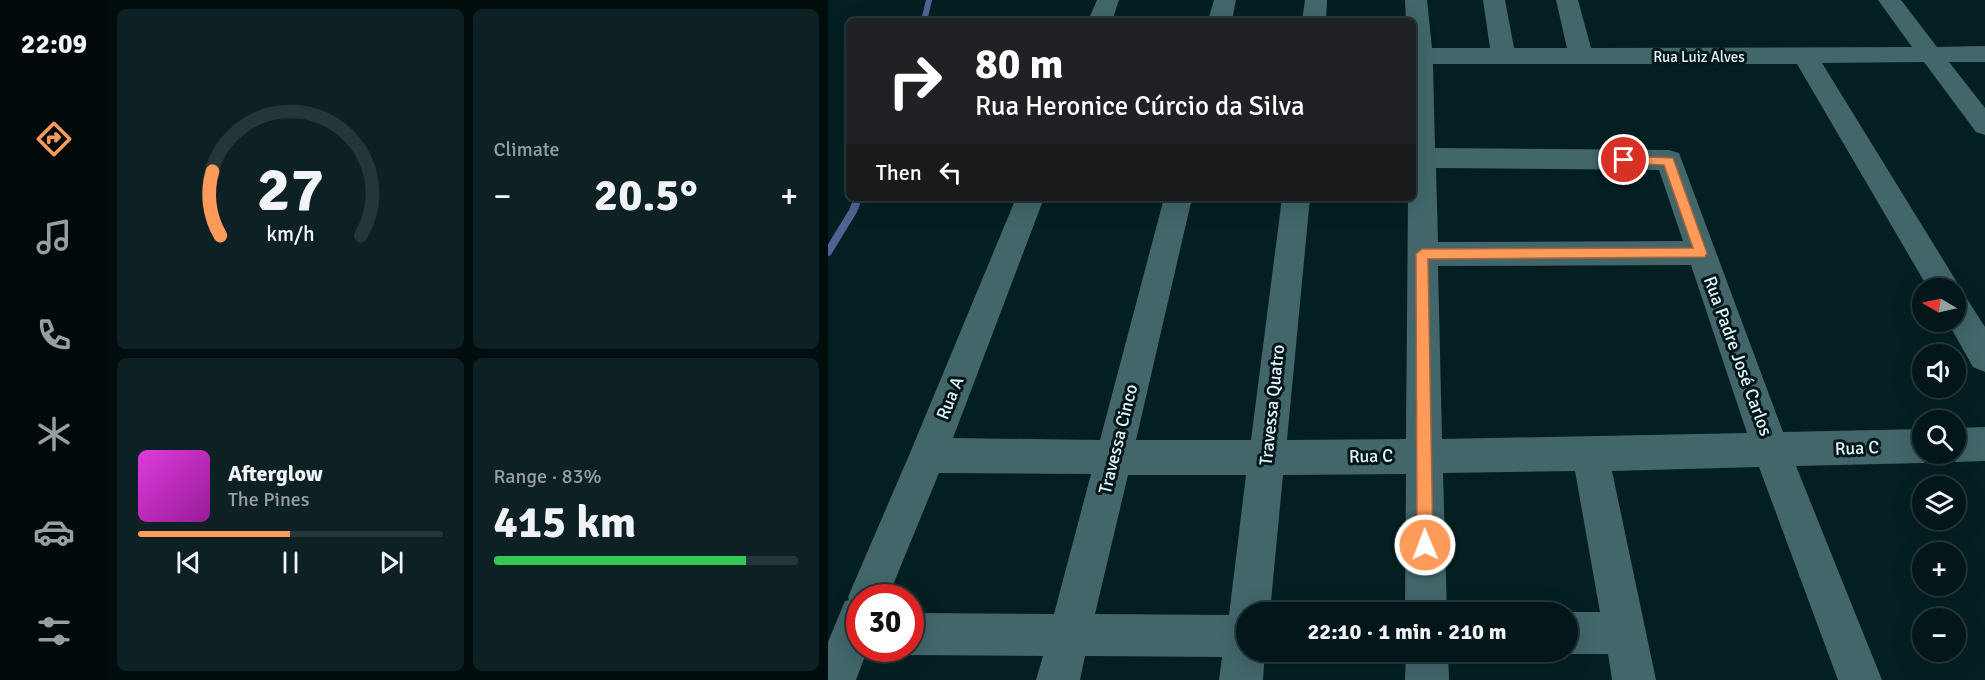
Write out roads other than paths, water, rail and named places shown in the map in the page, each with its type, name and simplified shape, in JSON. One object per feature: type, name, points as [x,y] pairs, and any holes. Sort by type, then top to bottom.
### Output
[{"type":"street","points":[[1101,18],[1108,0]]},
{"type":"street","points":[[1221,18],[1225,0]]},
{"type":"street","points":[[1314,18],[1316,0]]},
{"type":"street","points":[[1416,0],[1422,158],[1426,602]]},
{"type":"street","points":[[1494,0],[1503,55]]},
{"type":"street","points":[[1567,0],[1581,57]]},
{"type":"street","points":[[1889,0],[1985,126]]},
{"type":"street","name":"Rua Luiz Alves","points":[[1417,56],[1931,56],[1985,54]]},
{"type":"street","points":[[1805,56],[1938,278]]},
{"type":"street","name":"Rua Padre José Carlos","points":[[1422,158],[1669,160],[1771,450],[1860,680]]},
{"type":"street","name":"Rua A","points":[[875,584],[1029,201]]},
{"type":"street","name":"Travessa Cinco","points":[[1058,680],[1177,201]]},
{"type":"street","name":"Travessa Quatro","points":[[1250,602],[1296,201]]},
{"type":"street","points":[[1422,254],[1701,253]]},
{"type":"street","points":[[1966,325],[1985,357]]},
{"type":"street","points":[[1966,445],[1985,444]]},
{"type":"street","name":"Rua C","points":[[928,455],[1114,458],[1267,457],[1590,454],[1912,446]]},
{"type":"street","points":[[1590,454],[1634,680]]},
{"type":"street","points":[[1578,633],[1625,633]]},
{"type":"street","points":[[924,634],[1236,635]]},
{"type":"street","name":"Rua A","points":[[834,680],[846,652]]},
{"type":"street","points":[[1241,680],[1243,662]]},
{"type":"street","points":[[1426,662],[1427,680]]},
{"type":"waterway","points":[[925,18],[929,0]]},
{"type":"waterway","points":[[828,252],[857,201]]}]
